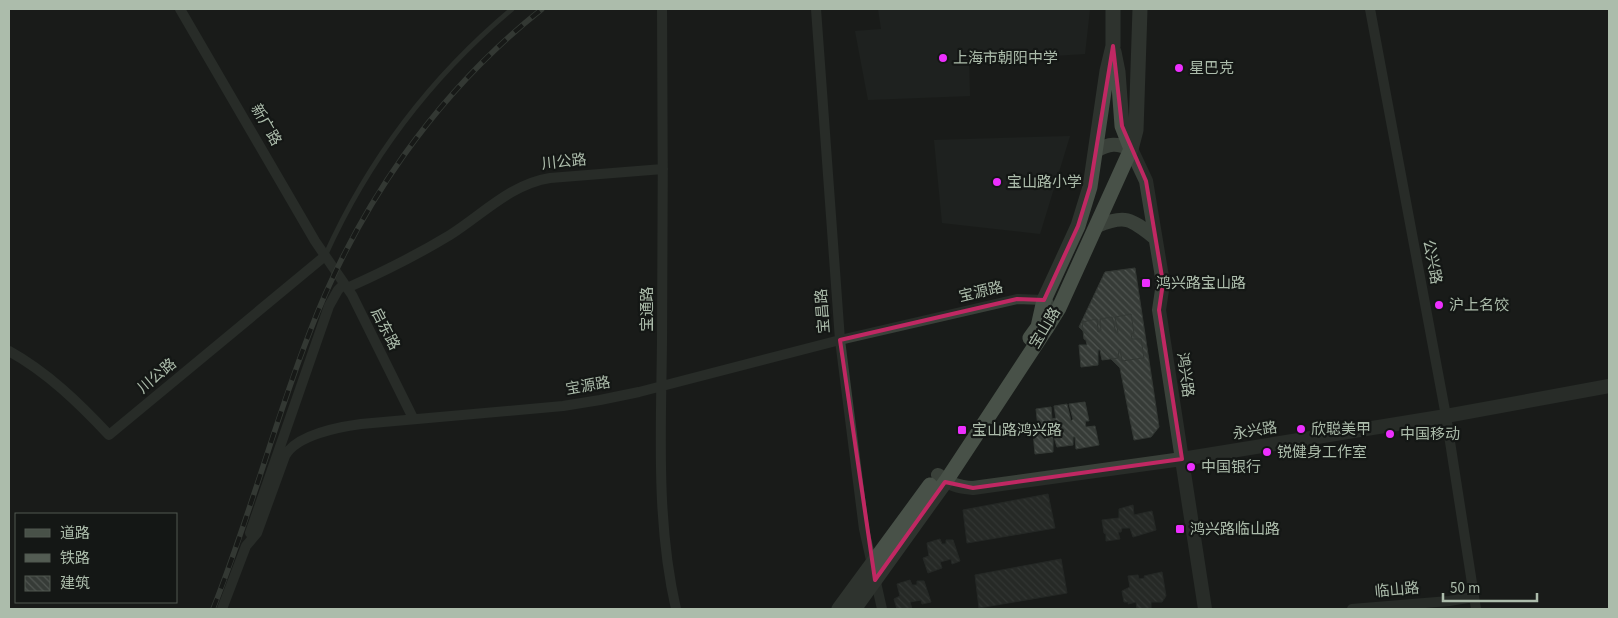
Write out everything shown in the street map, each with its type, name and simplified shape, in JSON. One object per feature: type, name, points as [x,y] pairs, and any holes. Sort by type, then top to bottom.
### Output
[{"type":"main road","name":"宝山路","points":[[839,609],[871,564],[942,478],[1038,326],[1044,300],[1078,226],[1090,187],[1107,70],[1113,46],[1113,9]]},
{"type":"main road","name":"宝山路","points":[[854,609],[1058,308],[1132,149],[1136,130],[1140,9]]},
{"type":"main road","points":[[1113,46],[1118,72],[1122,126],[1132,149]]},
{"type":"street","name":"新广路","points":[[180,9],[325,256]]},
{"type":"street","name":"宝通路","points":[[662,9],[661,476],[668,563],[676,609]]},
{"type":"street","name":"宝昌路","points":[[816,9],[840,340],[864,529],[882,609]]},
{"type":"street","name":"公兴路","points":[[1370,9],[1446,416],[1476,609]]},
{"type":"street","points":[[1096,151],[1106,145],[1118,144],[1132,149]]},
{"type":"street","name":"鸿兴路","points":[[1132,149],[1146,182],[1164,283],[1159,310],[1205,609]]},
{"type":"street","name":"川公路","points":[[346,286],[425,250],[512,192],[532,182],[550,178],[663,169]]},
{"type":"street","points":[[1097,226],[1114,219],[1128,219],[1138,224],[1155,238]]},
{"type":"street","name":"启东路","points":[[325,256],[346,286],[413,418]]},
{"type":"street","name":"川公路","points":[[9,351],[55,383],[109,435],[325,256]]},
{"type":"street","points":[[246,546],[329,306],[338,290],[346,286]]},
{"type":"street","name":"宝源路","points":[[222,609],[246,546],[257,533],[289,449],[294,444],[305,439],[342,427],[413,418],[582,404],[662,386],[840,340],[1017,299],[1044,300],[1058,308]]},
{"type":"street","name":"永兴路","points":[[942,478],[959,487],[972,488],[1182,459],[1446,416],[1609,386]]},
{"type":"street","name":"临山路","points":[[1352,609],[1449,601],[1474,597]]},
{"type":"lane","points":[[325,256],[354,196],[378,157],[397,131],[466,50],[512,9]]},
{"type":"highlighted area","points":[[1113,46],[1122,126],[1146,181],[1163,283],[1159,310],[1182,459],[973,488],[945,482],[875,580],[840,340],[1017,299],[1044,300],[1078,226],[1090,187]]},
{"type":"shaded area","name":"上海市朝阳中学","points":[[878,9],[1090,9],[1085,54],[969,61],[970,96],[868,100],[855,31],[881,29]]},
{"type":"shaded area","name":"宝山路小学","points":[[1070,136],[1040,234],[942,223],[934,140]]},
{"type":"building","points":[[1135,268],[1159,427],[1151,437],[1134,440],[1120,368],[1079,327],[1105,272]]},
{"type":"building","points":[[1131,314],[1134,333],[1131,334],[1132,339],[1141,339],[1144,358],[1122,361],[1120,349],[1118,358],[1102,360],[1100,350],[1098,350],[1098,365],[1081,367],[1079,345],[1087,345],[1084,339],[1082,322],[1097,319],[1098,332],[1101,330],[1100,319],[1112,317],[1116,333],[1118,332],[1115,317]]},
{"type":"building","points":[[1085,402],[1089,421],[1085,421],[1086,427],[1095,426],[1099,445],[1076,449],[1075,437],[1073,437],[1073,445],[1057,447],[1053,437],[1053,452],[1035,454],[1033,432],[1041,432],[1040,427],[1038,427],[1036,409],[1051,407],[1052,419],[1056,418],[1054,406],[1067,404],[1071,421],[1073,419],[1069,404]]},
{"type":"building","points":[[1048,494],[1055,528],[967,543],[963,510]]},
{"type":"building","points":[[1133,505],[1134,515],[1152,511],[1156,530],[1133,537],[1130,528],[1122,528],[1121,532],[1118,532],[1120,539],[1106,541],[1102,520],[1119,518],[1119,509]]},
{"type":"building","points":[[940,539],[942,544],[946,544],[946,540],[953,540],[960,561],[952,564],[951,559],[940,562],[942,568],[928,573],[923,558],[929,556],[927,543]]},
{"type":"building","points":[[1061,559],[1067,593],[979,608],[975,575]]},
{"type":"building","points":[[1162,572],[1166,596],[1162,602],[1151,602],[1151,608],[1137,609],[1136,602],[1128,604],[1129,602],[1124,602],[1122,591],[1130,587],[1128,576],[1138,575],[1139,579]]},
{"type":"building","points":[[910,580],[912,585],[917,585],[917,581],[924,581],[931,602],[922,604],[921,600],[910,602],[912,609],[897,609],[894,599],[900,596],[897,584]]},
{"type":"railway","points":[[213,609],[296,368],[328,287],[351,241],[404,155],[434,115],[468,77],[542,9]]},
{"type":"place","name":"上海市朝阳中学","points":[[943,58]]},
{"type":"place","name":"星巴克","points":[[1179,68]]},
{"type":"place","name":"宝山路小学","points":[[997,182]]},
{"type":"place","name":"鸿兴路宝山路","points":[[1146,283]]},
{"type":"place","name":"沪上名饺","points":[[1439,305]]},
{"type":"place","name":"欣聪美甲","points":[[1301,429]]},
{"type":"place","name":"宝山路鸿兴路","points":[[962,430]]},
{"type":"place","name":"中国移动","points":[[1390,434]]},
{"type":"place","name":"锐健身工作室","points":[[1267,452]]},
{"type":"place","name":"中国银行","points":[[1191,467]]},
{"type":"place","name":"鸿兴路临山路","points":[[1180,529]]}]
